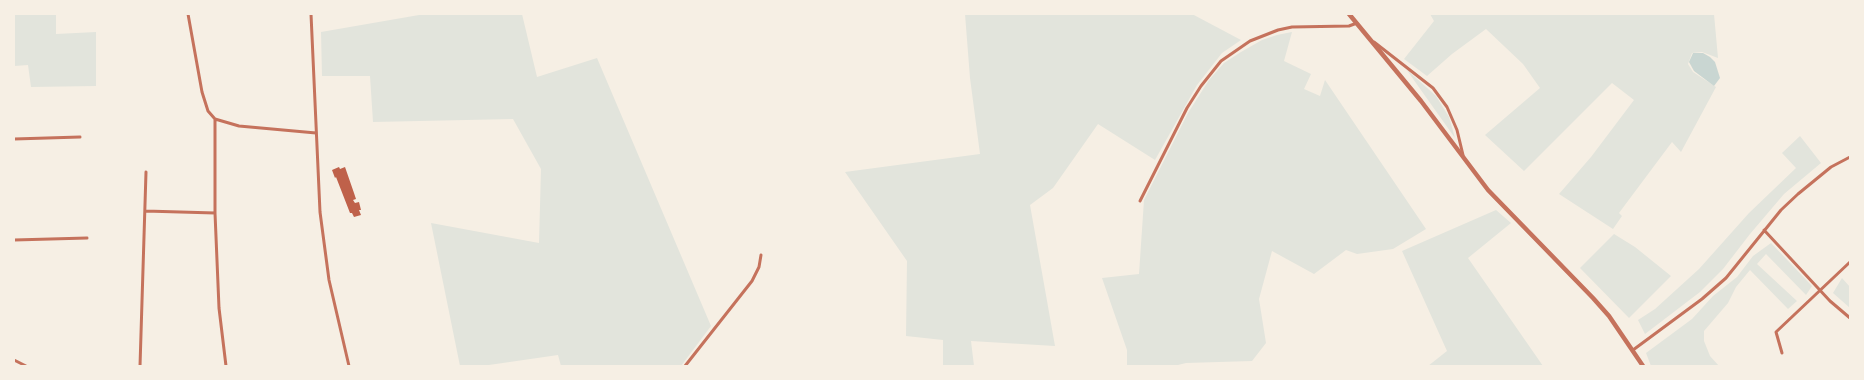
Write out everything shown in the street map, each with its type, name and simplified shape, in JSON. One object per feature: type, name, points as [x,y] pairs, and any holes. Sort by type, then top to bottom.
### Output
[{"type":"street","points":[[188,14],[202,92],[208,111],[215,119],[240,126],[316,133]]},
{"type":"street","points":[[312,14],[320,212],[334,306],[349,366]]},
{"type":"street","points":[[1349,14],[1421,100],[1488,190],[1609,316],[1643,366]]},
{"type":"street","points":[[1140,201],[1187,108],[1200,86],[1221,61],[1250,41],[1278,30],[1311,26],[1349,26],[1358,23]]},
{"type":"street","points":[[1373,41],[1406,66],[1437,93],[1446,104],[1464,160]]},
{"type":"street","points":[[215,119],[215,213],[219,308],[226,366]]},
{"type":"street","points":[[14,139],[80,137]]},
{"type":"street","points":[[1633,350],[1692,308],[1714,289],[1726,278],[1764,230],[1798,194],[1831,168],[1850,157]]},
{"type":"street","points":[[140,366],[146,172]]},
{"type":"street","points":[[145,211],[215,213]]},
{"type":"street","points":[[1764,230],[1820,290],[1850,318]]},
{"type":"street","points":[[14,240],[87,238]]},
{"type":"street","points":[[685,366],[752,281],[759,267],[761,255]]},
{"type":"street","points":[[1782,353],[1776,332],[1850,262]]},
{"type":"street","points":[[14,360],[26,366]]},
{"type":"shaded area","points":[[14,14],[56,14],[56,34],[96,32],[96,86],[31,87],[28,65],[14,66]]},
{"type":"shaded area","points":[[419,14],[522,14],[537,77],[597,58],[711,326],[681,366],[561,366],[558,355],[482,366],[460,366],[431,223],[539,243],[541,169],[513,119],[373,122],[370,76],[322,76],[321,32]]},
{"type":"shaded area","points":[[965,14],[1192,14],[1241,40],[1222,53],[1197,85],[1155,160],[1098,124],[1053,188],[1030,205],[1055,346],[971,341],[974,366],[943,366],[943,340],[906,336],[907,261],[845,172],[980,154],[970,78]]},
{"type":"shaded area","points":[[1430,14],[1714,14],[1718,58],[1702,52],[1692,53],[1688,64],[1693,72],[1716,87],[1681,152],[1672,142],[1619,213],[1622,216],[1613,229],[1559,194],[1591,157],[1634,100],[1612,83],[1524,171],[1485,135],[1540,88],[1523,64],[1486,29],[1452,54],[1427,76],[1404,59],[1434,21]]},
{"type":"shaded area","points":[[1292,32],[1284,61],[1311,74],[1304,89],[1320,96],[1325,80],[1426,229],[1393,249],[1357,254],[1346,250],[1314,274],[1272,251],[1259,299],[1266,343],[1252,361],[1186,363],[1174,366],[1127,366],[1127,350],[1102,278],[1139,274],[1144,200],[1188,113],[1209,80],[1224,63],[1241,52],[1262,40]]},
{"type":"shaded area","points":[[1693,53],[1703,53],[1715,62],[1720,78],[1714,86],[1694,71],[1689,62]]},
{"type":"shaded area","points":[[1406,69],[1436,96],[1449,117],[1455,138]]},
{"type":"shaded area","points":[[1800,136],[1821,163],[1784,194],[1723,269],[1700,292],[1645,334],[1638,320],[1655,309],[1699,269],[1749,213],[1796,168],[1782,153]]},
{"type":"shaded area","points":[[1496,210],[1511,223],[1468,258],[1543,366],[1428,366],[1447,351],[1402,251]]},
{"type":"shaded area","points":[[1614,234],[1635,247],[1671,276],[1629,318],[1580,268]]},
{"type":"shaded area","points":[[1771,243],[1812,286],[1806,295],[1766,254],[1757,264],[1797,301],[1788,309],[1750,270],[1736,287],[1728,303],[1704,331],[1704,341],[1710,356],[1719,366],[1651,366],[1646,353],[1692,319],[1713,296],[1737,277],[1753,256]]},
{"type":"shaded area","points":[[1842,278],[1850,287],[1850,308],[1833,293]]},
{"type":"building","points":[[339,167],[340,169],[345,167],[356,199],[353,200],[355,203],[359,202],[361,215],[354,217],[350,213],[332,170]]}]
